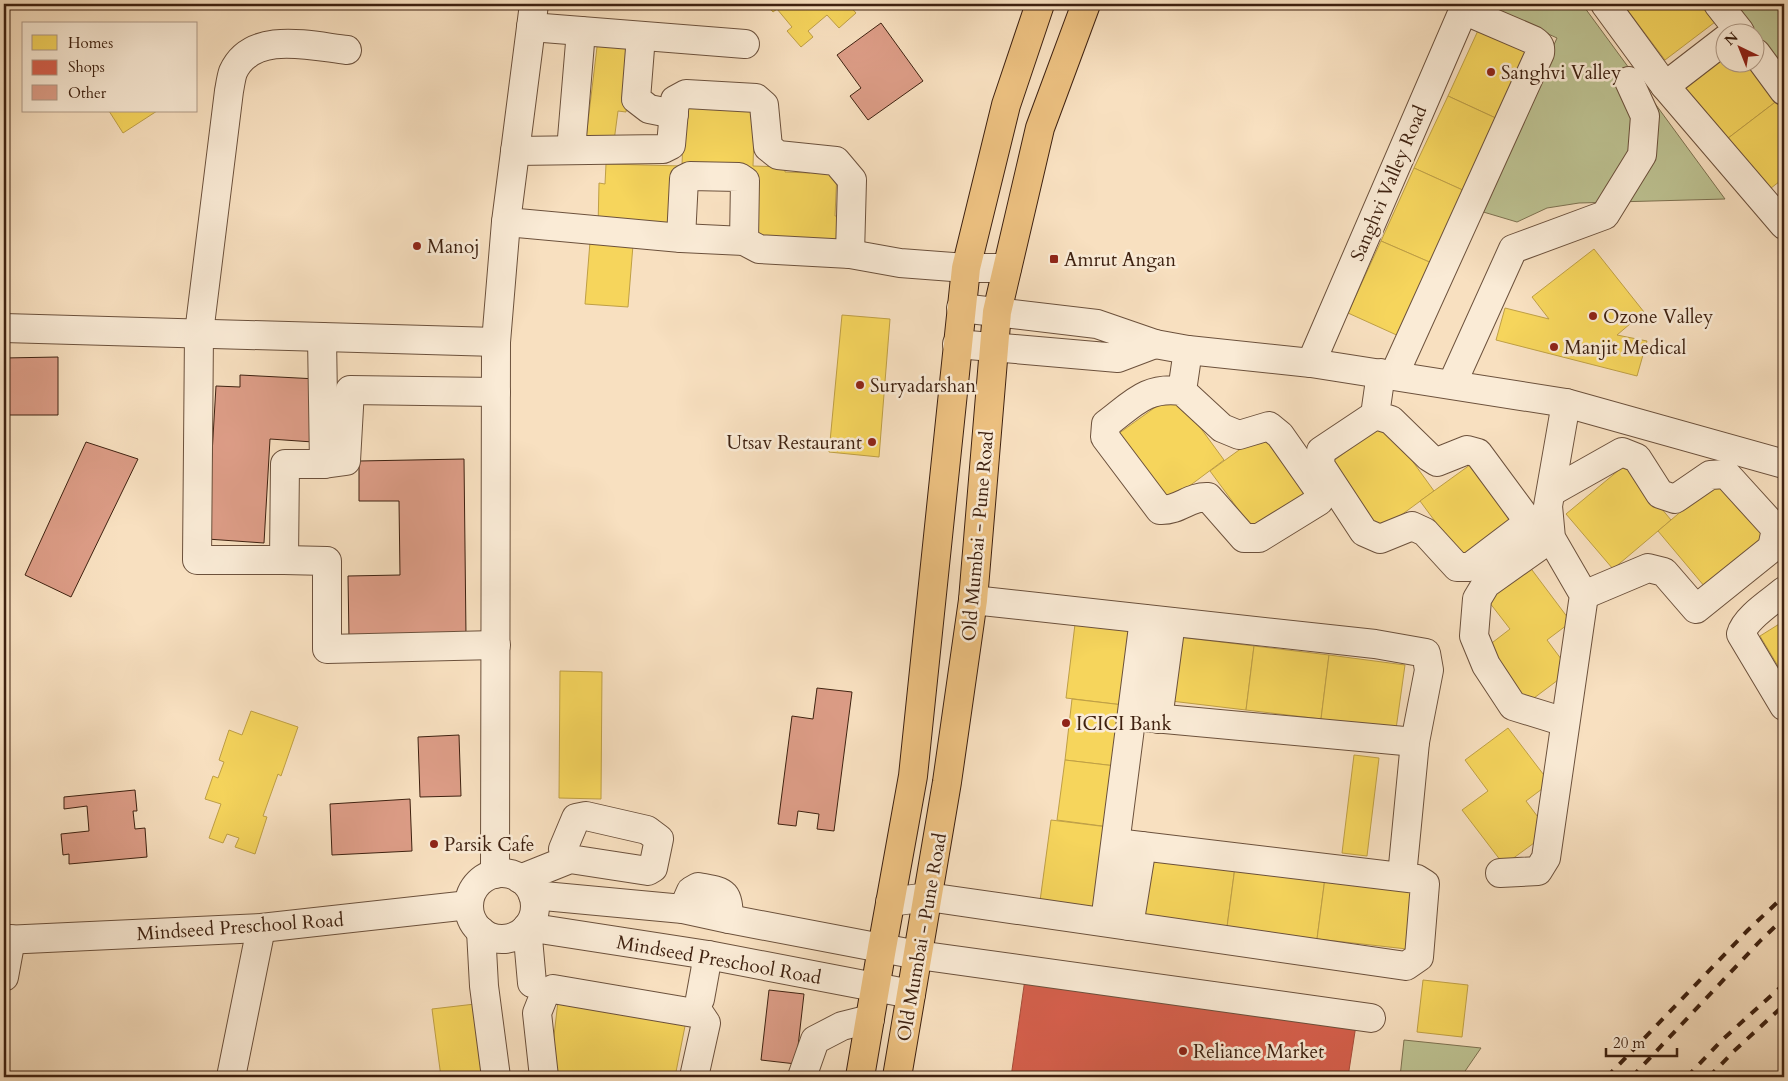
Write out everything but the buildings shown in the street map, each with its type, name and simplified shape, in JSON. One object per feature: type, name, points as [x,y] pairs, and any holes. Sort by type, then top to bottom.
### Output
[{"type":"main road","name":"Old Mumbai - Pune Road","points":[[860,1077],[913,776],[966,268],[1006,105],[1040,4]]},
{"type":"main road","name":"Old Mumbai - Pune Road","points":[[897,1077],[947,782],[973,600],[997,312],[1040,128],[1086,4]]},
{"type":"street","points":[[1605,4],[1665,86],[1780,211]]},
{"type":"street","points":[[1718,4],[1728,22]]},
{"type":"street","points":[[1375,415],[1391,420],[1429,457],[1437,462],[1467,450],[1478,453],[1522,514],[1524,526],[1470,567],[1457,567],[1425,532],[1412,526],[1380,539],[1364,532],[1320,465],[1321,451],[1375,415],[1388,374],[1540,54],[1541,48],[1533,40],[1464,7]]},
{"type":"street","name":"Sanghvi Valley Road","points":[[1311,363],[1464,7]]},
{"type":"street","points":[[570,858],[516,883],[486,876],[476,886],[469,900],[470,915],[477,929],[490,938],[506,940],[520,934],[531,923],[535,909],[516,883],[496,645],[496,342],[506,222],[532,16],[581,31],[745,44]]},
{"type":"street","points":[[571,150],[581,31]]},
{"type":"street","points":[[641,36],[636,99],[649,109],[674,114]]},
{"type":"street","points":[[347,50],[282,43],[263,46],[245,56],[234,72],[229,92],[198,333],[197,560],[327,561],[327,650],[496,645]]},
{"type":"street","points":[[1665,86],[1716,47]]},
{"type":"street","points":[[1766,67],[1784,91]]},
{"type":"street","points":[[1452,384],[1513,249],[1606,215],[1642,155],[1645,116],[1629,81]]},
{"type":"street","points":[[515,151],[663,149],[671,145],[674,100],[686,94],[756,98],[764,105],[768,148],[778,155],[836,161],[852,180],[850,254]]},
{"type":"street","points":[[681,238],[684,179],[690,176],[739,177],[745,181],[744,241]]},
{"type":"street","points":[[506,222],[681,238],[744,241],[759,249],[850,254],[900,263],[966,268],[1007,268]]},
{"type":"street","points":[[961,308],[1097,324],[1154,344],[1188,350],[1311,363],[1566,403],[1777,462],[1752,502]]},
{"type":"street","points":[[4,328],[496,342]]},
{"type":"street","points":[[322,337],[324,464]]},
{"type":"street","points":[[957,344],[1118,358],[1154,344]]},
{"type":"street","points":[[1182,390],[1188,350]]},
{"type":"street","points":[[1167,389],[1182,390],[1222,428],[1239,435],[1269,426],[1280,435],[1320,492],[1319,501],[1259,538],[1244,538],[1208,497],[1200,497],[1171,511],[1160,510],[1105,437],[1106,424],[1149,393],[1167,389]]},
{"type":"street","points":[[284,560],[285,464],[346,462],[350,390],[496,392]]},
{"type":"street","points":[[1500,873],[1538,870],[1546,858],[1584,595],[1551,538],[1548,506],[1566,403]]},
{"type":"street","points":[[1551,492],[1622,452],[1637,458],[1660,494],[1676,499],[1710,476],[1726,474],[1776,529],[1772,548],[1696,610],[1664,572],[1648,568],[1584,595]]},
{"type":"street","points":[[1551,538],[1486,584],[1477,599],[1474,636],[1486,665],[1513,706],[1565,722]]},
{"type":"street","points":[[1784,591],[1748,621],[1743,627],[1741,634],[1784,706]]},
{"type":"street","points":[[973,600],[1375,644],[1426,653],[1429,670],[1415,742],[1402,876]]},
{"type":"street","points":[[1117,924],[1145,718],[1144,620]]},
{"type":"street","points":[[1145,718],[1171,622]]},
{"type":"street","points":[[1145,718],[1415,742]]},
{"type":"street","points":[[890,902],[928,897],[1406,966],[1419,958],[1424,884],[1417,879],[1129,844]]},
{"type":"street","name":"Mindseed Preschool Road","points":[[516,883],[683,909],[729,920],[918,955],[1371,1018]]},
{"type":"street","name":"Mindseed Preschool Road","points":[[7,940],[261,928],[469,905]]},
{"type":"street","points":[[527,927],[532,983]]},
{"type":"street","name":"Mindseed Preschool Road","points":[[527,927],[715,956],[911,994]]},
{"type":"street","points":[[231,1077],[261,928]]},
{"type":"street","points":[[481,931],[484,986],[496,1077]]},
{"type":"street","points":[[4,978],[7,940]]},
{"type":"street","points":[[707,1000],[715,956]]},
{"type":"street","points":[[544,1077],[537,1013],[545,993],[553,989],[700,1014],[706,1023],[694,1077]]},
{"type":"street","points":[[802,1077],[815,1040],[842,1026],[870,1019]]},
{"type":"green space","points":[[1483,4],[1582,4],[1725,199],[1579,203],[1547,208],[1517,222],[1480,211],[1557,38]]},
{"type":"green space","points":[[1735,4],[1784,4],[1784,71],[1766,46],[1766,22],[1748,22]]},
{"type":"green space","points":[[1404,1040],[1481,1048],[1461,1077],[1400,1077]]},
{"type":"railway","points":[[1607,1077],[1748,930],[1784,896]]},
{"type":"railway","points":[[1632,1077],[1784,918]]},
{"type":"railway","points":[[1687,1077],[1722,1040],[1784,984]]},
{"type":"railway","points":[[1709,1077],[1784,1005]]},
{"type":"place","name":"Sanghvi Valley","points":[[1491,72]]},
{"type":"place","name":"Manoj","points":[[417,246]]},
{"type":"place","name":"Amrut Angan","points":[[1054,259]]},
{"type":"place","name":"Ozone Valley","points":[[1593,316]]},
{"type":"place","name":"Manjit Medical","points":[[1554,347]]},
{"type":"place","name":"Suryadarshan","points":[[860,385]]},
{"type":"place","name":"Utsav Restaurant","points":[[872,442]]},
{"type":"place","name":"ICICI Bank","points":[[1066,723]]},
{"type":"place","name":"Parsik Cafe","points":[[434,844]]},
{"type":"place","name":"Reliance Market","points":[[1183,1051]]}]
